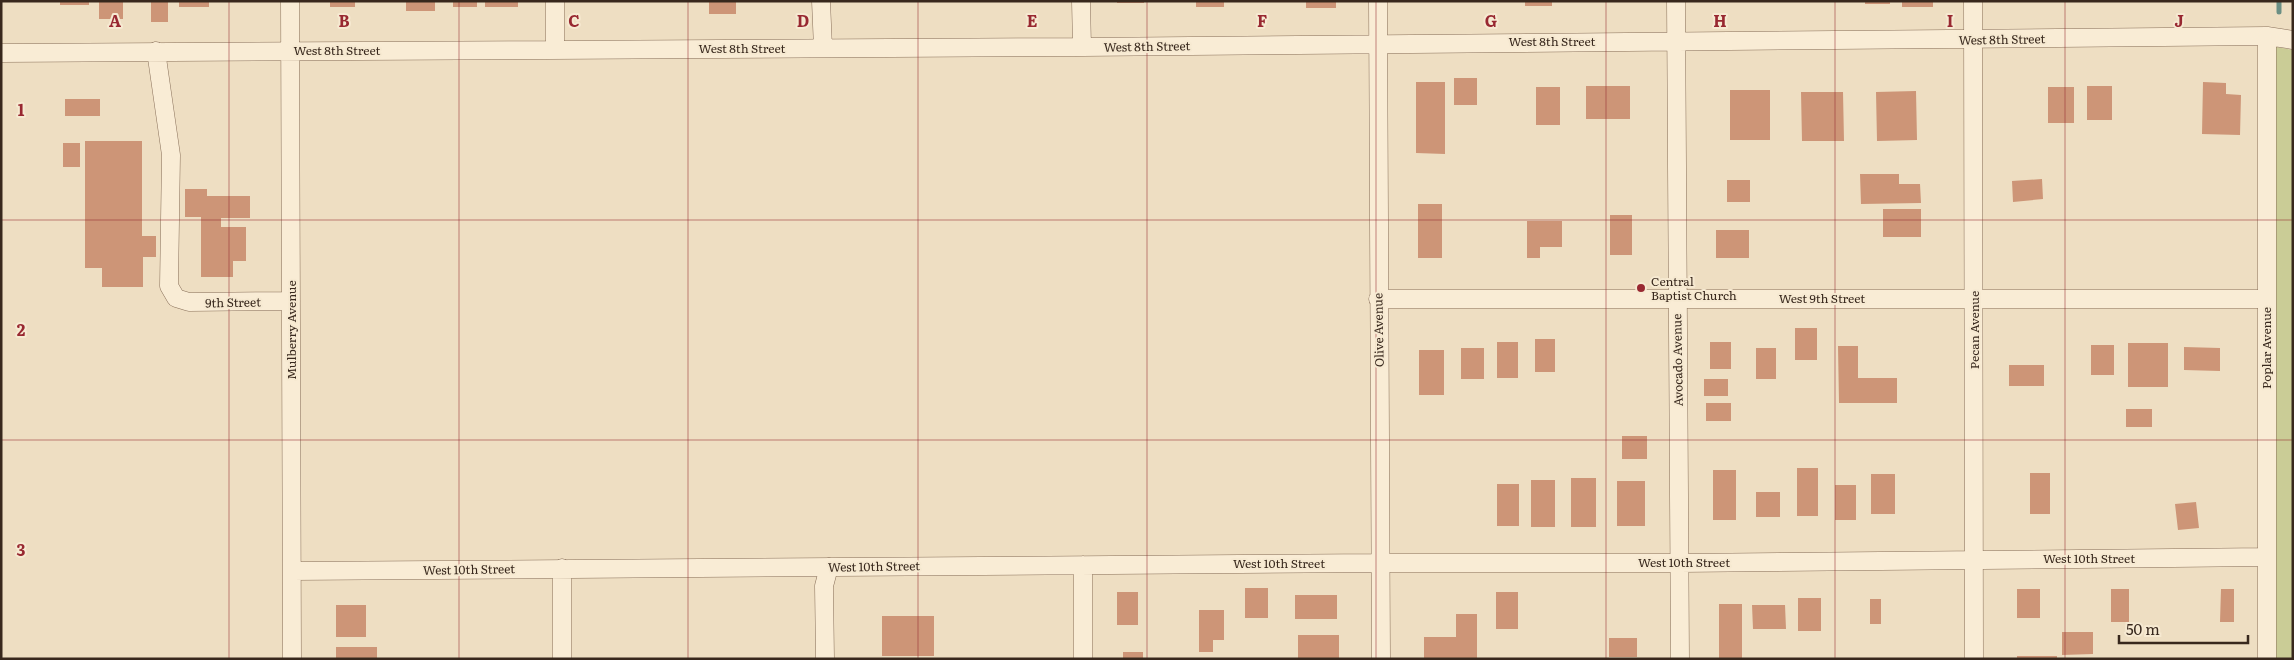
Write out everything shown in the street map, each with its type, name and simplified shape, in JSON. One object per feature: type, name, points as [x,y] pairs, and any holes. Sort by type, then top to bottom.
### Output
[{"type":"street","name":"Mulberry Avenue","points":[[290,1],[292,659]]},
{"type":"street","points":[[555,1],[555,49]]},
{"type":"street","points":[[821,1],[823,48]]},
{"type":"street","points":[[1081,1],[1082,47]]},
{"type":"street","name":"Olive Avenue","points":[[1378,1],[1381,659]]},
{"type":"street","name":"Avocado Avenue","points":[[1676,1],[1680,659]]},
{"type":"street","name":"Pecan Avenue","points":[[1972,1],[1974,659]]},
{"type":"street","name":"West 8th Street","points":[[1,53],[1082,47],[2267,36],[2293,40]]},
{"type":"street","name":"Poplar Avenue","points":[[2267,36],[2267,659]]},
{"type":"street","name":"9th Street","points":[[156,51],[172,155],[169,286],[176,298],[189,302],[291,301]]},
{"type":"street","name":"West 9th Street","points":[[1378,299],[2266,299]]},
{"type":"street","name":"West 10th Street","points":[[292,571],[1381,562],[1680,563],[2266,557]]},
{"type":"street","points":[[1083,565],[1083,659]]},
{"type":"street","points":[[825,659],[824,586],[830,566]]},
{"type":"street","points":[[562,568],[562,659]]},
{"type":"green space","points":[[2276,47],[2293,50],[2293,659],[2276,659]]},
{"type":"building","points":[[60,1],[89,1],[89,5],[60,5]]},
{"type":"building","points":[[99,1],[123,1],[123,19],[99,19]]},
{"type":"building","points":[[151,1],[168,1],[168,22],[151,22]]},
{"type":"building","points":[[179,1],[209,1],[209,7],[179,7]]},
{"type":"building","points":[[330,1],[355,1],[355,7],[330,7]]},
{"type":"building","points":[[406,1],[435,1],[435,11],[406,11]]},
{"type":"building","points":[[453,1],[477,1],[477,7],[453,7]]},
{"type":"building","points":[[485,1],[518,1],[518,7],[485,7]]},
{"type":"building","points":[[709,1],[736,1],[736,14],[709,14]]},
{"type":"building","points":[[1117,1],[1144,1],[1144,3],[1117,3]]},
{"type":"building","points":[[1196,1],[1224,1],[1224,7],[1196,7]]},
{"type":"building","points":[[1306,1],[1336,1],[1336,8],[1306,8]]},
{"type":"building","points":[[1525,1],[1552,1],[1552,6],[1525,6]]},
{"type":"building","points":[[1865,1],[1890,1],[1890,4],[1865,4]]},
{"type":"building","points":[[1902,1],[1933,1],[1933,7],[1902,7]]},
{"type":"building","points":[[1454,78],[1477,78],[1477,105],[1454,105]]},
{"type":"building","points":[[1416,82],[1445,82],[1445,154],[1416,153]]},
{"type":"building","points":[[2203,82],[2226,83],[2226,94],[2241,95],[2240,135],[2202,134]]},
{"type":"building","points":[[1586,86],[1630,86],[1630,119],[1586,119]]},
{"type":"building","points":[[2087,86],[2112,86],[2112,120],[2087,120]]},
{"type":"building","points":[[1536,87],[1560,87],[1560,125],[1536,125]]},
{"type":"building","points":[[2048,87],[2074,87],[2074,123],[2048,123]]},
{"type":"building","points":[[1730,90],[1770,90],[1770,140],[1730,140]]},
{"type":"building","points":[[1916,91],[1917,140],[1877,141],[1876,92]]},
{"type":"building","points":[[1801,92],[1843,92],[1844,141],[1802,141]]},
{"type":"building","points":[[65,99],[100,99],[100,116],[65,116]]},
{"type":"building","points":[[85,141],[142,141],[142,236],[156,236],[156,257],[143,257],[143,287],[102,287],[102,268],[85,268]]},
{"type":"building","points":[[63,143],[80,143],[80,167],[63,167]]},
{"type":"building","points":[[1860,174],[1899,174],[1899,184],[1920,184],[1921,203],[1861,204]]},
{"type":"building","points":[[2042,179],[2043,199],[2013,202],[2012,181]]},
{"type":"building","points":[[1727,180],[1750,180],[1750,202],[1727,202]]},
{"type":"building","points":[[185,189],[207,189],[207,196],[250,196],[250,218],[221,218],[221,227],[246,227],[246,261],[233,261],[233,277],[201,277],[201,217],[185,217]]},
{"type":"building","points":[[1418,204],[1442,204],[1442,258],[1418,258]]},
{"type":"building","points":[[1883,209],[1921,209],[1921,237],[1883,237]]},
{"type":"building","points":[[1610,215],[1632,215],[1632,255],[1610,255]]},
{"type":"building","points":[[1527,221],[1562,221],[1562,247],[1540,247],[1540,258],[1527,258]]},
{"type":"building","points":[[1716,230],[1749,230],[1749,258],[1716,258]]},
{"type":"building","points":[[1795,328],[1817,328],[1817,360],[1795,360]]},
{"type":"building","points":[[1535,339],[1555,339],[1555,372],[1535,372]]},
{"type":"building","points":[[1497,342],[1518,342],[1518,378],[1497,378]]},
{"type":"building","points":[[1710,342],[1731,342],[1731,369],[1710,369]]},
{"type":"building","points":[[2128,343],[2168,343],[2168,387],[2128,387]]},
{"type":"building","points":[[2091,345],[2114,345],[2114,375],[2091,375]]},
{"type":"building","points":[[1838,346],[1858,346],[1858,378],[1897,378],[1897,403],[1839,403]]},
{"type":"building","points":[[2184,347],[2220,348],[2220,371],[2184,370]]},
{"type":"building","points":[[1461,348],[1484,348],[1484,379],[1461,379]]},
{"type":"building","points":[[1756,348],[1776,348],[1776,379],[1756,379]]},
{"type":"building","points":[[1419,350],[1444,350],[1444,395],[1419,395]]},
{"type":"building","points":[[2009,365],[2044,365],[2044,386],[2009,386]]},
{"type":"building","points":[[1704,379],[1728,379],[1728,396],[1704,396]]},
{"type":"building","points":[[1706,403],[1731,403],[1731,421],[1706,421]]},
{"type":"building","points":[[2126,409],[2152,409],[2152,427],[2126,427]]},
{"type":"building","points":[[1622,436],[1647,436],[1647,459],[1622,459]]},
{"type":"building","points":[[1797,468],[1818,468],[1818,516],[1797,516]]},
{"type":"building","points":[[1713,470],[1736,470],[1736,520],[1713,520]]},
{"type":"building","points":[[2030,473],[2050,473],[2050,514],[2030,514]]},
{"type":"building","points":[[1871,474],[1895,474],[1895,514],[1871,514]]},
{"type":"building","points":[[1571,478],[1596,478],[1596,527],[1571,527]]},
{"type":"building","points":[[1531,480],[1555,480],[1555,527],[1531,527]]},
{"type":"building","points":[[1617,481],[1645,481],[1645,526],[1617,526]]},
{"type":"building","points":[[1497,484],[1519,484],[1519,526],[1497,526]]},
{"type":"building","points":[[1835,485],[1856,485],[1856,520],[1835,520]]},
{"type":"building","points":[[1756,492],[1780,492],[1780,517],[1756,517]]},
{"type":"building","points":[[2196,502],[2199,528],[2178,530],[2175,504]]},
{"type":"building","points":[[1245,588],[1268,588],[1268,618],[1245,618]]},
{"type":"building","points":[[2017,589],[2040,589],[2040,618],[2017,618]]},
{"type":"building","points":[[2111,589],[2129,589],[2129,622],[2111,622]]},
{"type":"building","points":[[2221,589],[2234,589],[2234,622],[2220,622]]},
{"type":"building","points":[[1117,592],[1138,592],[1138,625],[1117,625]]},
{"type":"building","points":[[1496,592],[1518,592],[1518,629],[1496,629]]},
{"type":"building","points":[[1295,595],[1337,595],[1337,619],[1295,619]]},
{"type":"building","points":[[1798,598],[1821,598],[1821,631],[1798,631]]},
{"type":"building","points":[[1870,599],[1881,599],[1881,624],[1870,624]]},
{"type":"building","points":[[1719,604],[1742,604],[1742,659],[1719,659]]},
{"type":"building","points":[[336,605],[366,605],[366,637],[336,637]]},
{"type":"building","points":[[1752,605],[1785,605],[1786,629],[1753,629]]},
{"type":"building","points":[[1199,610],[1224,610],[1224,640],[1213,640],[1213,652],[1199,652]]},
{"type":"building","points":[[1456,614],[1477,614],[1477,659],[1424,659],[1424,637],[1456,637]]},
{"type":"building","points":[[882,616],[934,616],[934,656],[882,656]]},
{"type":"building","points":[[2062,632],[2093,632],[2093,654],[2062,655]]},
{"type":"building","points":[[1298,635],[1339,635],[1339,659],[1298,659]]},
{"type":"building","points":[[1609,638],[1637,638],[1637,657],[1609,657]]},
{"type":"building","points":[[336,647],[377,647],[377,659],[336,659]]},
{"type":"building","points":[[1123,652],[1143,652],[1143,659],[1123,659]]},
{"type":"building","points":[[2017,656],[2057,656],[2057,659],[2017,659]]},
{"type":"waterway","points":[[2279,1],[2279,12]]},
{"type":"place","name":"Central Baptist Church","points":[[1641,288]]}]
